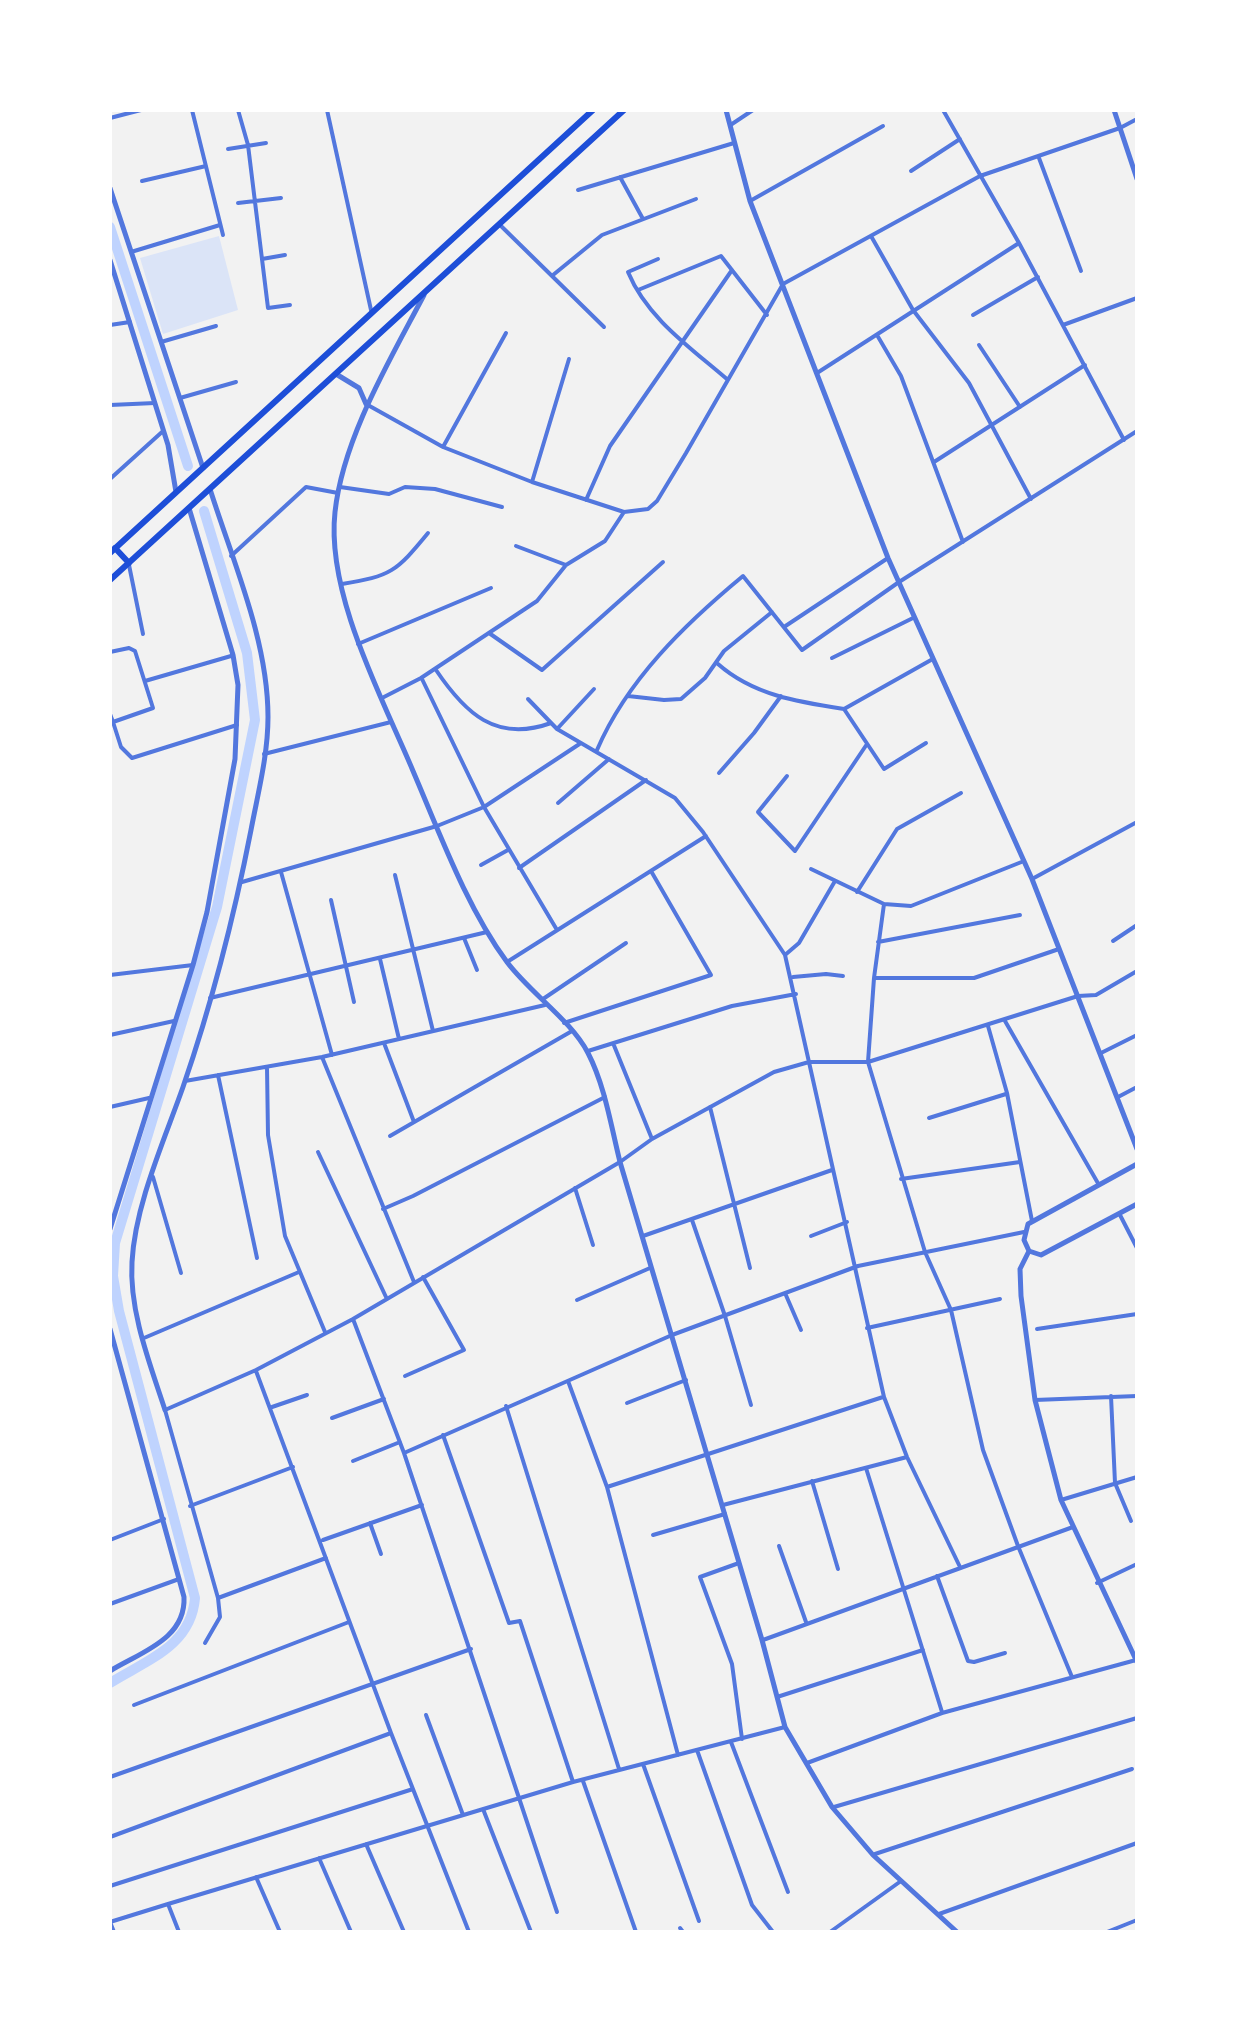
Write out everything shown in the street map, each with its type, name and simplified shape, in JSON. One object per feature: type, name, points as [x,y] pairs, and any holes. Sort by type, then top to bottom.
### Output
[{"type":"main road","points":[[129,563],[113,551],[593,110]]},
{"type":"main road","points":[[110,580],[624,110]]},
{"type":"street","points":[[110,118],[141,110]]},
{"type":"street","points":[[192,110],[223,235]]},
{"type":"street","points":[[238,110],[248,145],[268,308],[290,305]]},
{"type":"street","points":[[327,110],[372,314]]},
{"type":"street","points":[[726,110],[750,201],[888,558],[1032,879],[1137,1149]]},
{"type":"street","points":[[729,125],[753,110]]},
{"type":"street","points":[[943,110],[1020,243],[1124,440]]},
{"type":"street","points":[[1114,110],[1137,179]]},
{"type":"street","points":[[336,374],[359,388],[366,404],[443,446],[532,482],[624,512],[648,509],[667,484],[783,284],[980,176],[1137,119]]},
{"type":"street","points":[[750,201],[883,126]]},
{"type":"street","points":[[911,172],[960,139]]},
{"type":"street","points":[[228,149],[266,143]]},
{"type":"street","points":[[578,190],[734,143]]},
{"type":"street","points":[[1038,157],[1081,271]]},
{"type":"street","points":[[142,181],[206,166]]},
{"type":"street","points":[[620,177],[643,219]]},
{"type":"street","points":[[110,188],[203,468]]},
{"type":"street","points":[[238,203],[280,198]]},
{"type":"street","points":[[553,275],[602,234],[696,199]]},
{"type":"street","points":[[131,252],[220,225]]},
{"type":"street","points":[[499,225],[604,326]]},
{"type":"street","points":[[871,236],[913,310],[994,424],[1031,499]]},
{"type":"street","points":[[817,373],[1020,243]]},
{"type":"street","points":[[262,259],[285,255]]},
{"type":"street","points":[[638,290],[722,256],[767,315]]},
{"type":"street","points":[[658,258],[628,272],[638,290],[658,318],[728,380]]},
{"type":"street","points":[[110,260],[164,431],[176,493]]},
{"type":"street","points":[[586,500],[610,446],[732,270]]},
{"type":"street","points":[[973,315],[1038,277]]},
{"type":"street","points":[[426,292],[366,404],[339,490],[333,542],[358,644],[488,932],[507,962],[587,1051],[604,1097],[785,1727],[832,1807],[872,1855],[957,1932]]},
{"type":"street","points":[[1063,325],[1137,298]]},
{"type":"street","points":[[110,325],[130,322]]},
{"type":"street","points":[[161,342],[216,326]]},
{"type":"street","points":[[443,446],[506,332]]},
{"type":"street","points":[[877,335],[901,376],[963,542]]},
{"type":"street","points":[[979,345],[1020,407]]},
{"type":"street","points":[[532,482],[569,359]]},
{"type":"street","points":[[934,462],[1085,366]]},
{"type":"street","points":[[180,398],[236,382]]},
{"type":"street","points":[[110,405],[155,403]]},
{"type":"street","points":[[110,479],[164,431]]},
{"type":"street","points":[[597,751],[610,722],[664,648],[743,576],[802,650],[898,582],[1137,431]]},
{"type":"street","points":[[231,556],[306,487],[389,494],[404,487],[435,489],[502,507]]},
{"type":"street","points":[[205,1643],[220,1617],[218,1598],[132,1294],[131,1264],[136,1230],[210,998],[240,883],[264,754],[266,685],[260,650],[210,489]]},
{"type":"street","points":[[110,1230],[193,964],[225,816],[238,726],[238,685],[232,655],[189,508]]},
{"type":"street","points":[[382,698],[421,678],[537,602],[566,565],[605,541],[624,512]]},
{"type":"street","points":[[342,584],[387,575],[428,534]]},
{"type":"street","points":[[516,546],[566,565]]},
{"type":"street","points":[[784,627],[888,558]]},
{"type":"street","points":[[489,633],[542,670],[663,562]]},
{"type":"street","points":[[129,563],[143,634]]},
{"type":"street","points":[[358,644],[492,588]]},
{"type":"street","points":[[628,696],[681,699],[718,664],[724,652],[772,611]]},
{"type":"street","points":[[832,658],[912,618]]},
{"type":"street","points":[[110,652],[129,648],[136,651],[153,708],[112,722]]},
{"type":"street","points":[[145,681],[232,655]]},
{"type":"street","points":[[718,664],[735,680],[753,689],[844,709],[931,660]]},
{"type":"street","points":[[435,668],[467,710],[494,725],[514,730],[551,723]]},
{"type":"street","points":[[421,678],[484,807],[557,930]]},
{"type":"street","points":[[556,729],[594,689]]},
{"type":"street","points":[[718,773],[780,696]]},
{"type":"street","points":[[528,699],[556,729],[675,798],[706,836],[785,955],[858,1266],[867,1328],[884,1397],[960,1568]]},
{"type":"street","points":[[844,709],[884,768],[926,743]]},
{"type":"street","points":[[110,714],[121,747],[132,758],[238,726]]},
{"type":"street","points":[[264,754],[392,722]]},
{"type":"street","points":[[240,883],[437,826],[484,807],[581,743]]},
{"type":"street","points":[[788,776],[758,812],[794,852],[868,744]]},
{"type":"street","points":[[558,803],[610,758]]},
{"type":"street","points":[[519,868],[646,780]]},
{"type":"street","points":[[857,892],[897,829],[962,793]]},
{"type":"street","points":[[1032,879],[1137,822]]},
{"type":"street","points":[[507,962],[706,836]]},
{"type":"street","points":[[481,865],[509,849]]},
{"type":"street","points":[[812,868],[884,904],[910,906],[1024,861]]},
{"type":"street","points":[[563,1023],[712,975],[652,871]]},
{"type":"street","points":[[281,872],[332,1054]]},
{"type":"street","points":[[394,875],[433,1031]]},
{"type":"street","points":[[785,955],[799,944],[835,880]]},
{"type":"street","points":[[330,900],[354,1002]]},
{"type":"street","points":[[884,904],[868,1062],[925,1252],[951,1310],[984,1450],[1072,1677]]},
{"type":"street","points":[[878,942],[1020,916]]},
{"type":"street","points":[[1112,941],[1137,924]]},
{"type":"street","points":[[210,998],[488,932]]},
{"type":"street","points":[[464,938],[477,970]]},
{"type":"street","points":[[185,1081],[322,1057],[543,1003],[626,944]]},
{"type":"street","points":[[874,978],[974,978],[1060,948]]},
{"type":"street","points":[[380,958],[398,1039]]},
{"type":"street","points":[[110,976],[193,964]]},
{"type":"street","points":[[165,1410],[326,1334],[620,1162],[652,1139],[774,1072],[809,1062],[868,1062],[1078,996],[1096,995],[1137,971]]},
{"type":"street","points":[[791,978],[843,976]]},
{"type":"street","points":[[587,1051],[732,1006],[796,994]]},
{"type":"street","points":[[110,1035],[175,1021]]},
{"type":"street","points":[[1006,1021],[1099,1185]]},
{"type":"street","points":[[988,1026],[1032,1222]]},
{"type":"street","points":[[390,1136],[572,1032]]},
{"type":"street","points":[[1101,1053],[1137,1036]]},
{"type":"street","points":[[384,1042],[414,1122]]},
{"type":"street","points":[[613,1043],[652,1139]]},
{"type":"street","points":[[322,1057],[414,1282]]},
{"type":"street","points":[[267,1066],[268,1135],[285,1236],[326,1334]]},
{"type":"street","points":[[218,1075],[257,1258]]},
{"type":"street","points":[[1118,1097],[1137,1087]]},
{"type":"street","points":[[929,1118],[1006,1093]]},
{"type":"street","points":[[383,1208],[604,1097]]},
{"type":"street","points":[[110,1107],[152,1098]]},
{"type":"street","points":[[710,1107],[750,1268]]},
{"type":"street","points":[[318,1152],[387,1298]]},
{"type":"street","points":[[901,1180],[1020,1162]]},
{"type":"street","points":[[404,1453],[672,1335],[858,1266],[1024,1232],[1032,1222],[1137,1164]]},
{"type":"street","points":[[644,1236],[834,1170]]},
{"type":"street","points":[[153,1177],[182,1273]]},
{"type":"street","points":[[574,1186],[593,1245]]},
{"type":"street","points":[[1029,1252],[1041,1256],[1137,1204]]},
{"type":"street","points":[[1120,1214],[1137,1248]]},
{"type":"street","points":[[692,1220],[750,1405]]},
{"type":"street","points":[[811,1236],[847,1222]]},
{"type":"street","points":[[804,1764],[942,1713],[1136,1661],[1060,1500],[1034,1400],[1020,1269],[1029,1252],[1024,1232]]},
{"type":"street","points":[[577,1300],[652,1267]]},
{"type":"street","points":[[144,1338],[299,1272]]},
{"type":"street","points":[[405,1376],[464,1350],[423,1277]]},
{"type":"street","points":[[785,1293],[801,1330]]},
{"type":"street","points":[[867,1328],[1000,1299]]},
{"type":"street","points":[[1038,1329],[1137,1314]]},
{"type":"street","points":[[352,1319],[422,1505],[557,1912]]},
{"type":"street","points":[[110,1329],[164,1520],[185,1614],[180,1625],[150,1648],[110,1671]]},
{"type":"street","points":[[110,1364],[118,1361]]},
{"type":"street","points":[[256,1370],[469,1932]]},
{"type":"street","points":[[626,1403],[686,1380]]},
{"type":"street","points":[[568,1381],[607,1487],[678,1755]]},
{"type":"street","points":[[272,1408],[307,1396]]},
{"type":"street","points":[[1111,1396],[1115,1484],[1132,1521]]},
{"type":"street","points":[[1034,1400],[1137,1396]]},
{"type":"street","points":[[607,1487],[884,1397]]},
{"type":"street","points":[[332,1418],[384,1399]]},
{"type":"street","points":[[506,1406],[619,1770]]},
{"type":"street","points":[[442,1435],[509,1623],[520,1621],[574,1782]]},
{"type":"street","points":[[353,1461],[400,1442]]},
{"type":"street","points":[[723,1505],[908,1457]]},
{"type":"street","points":[[190,1506],[293,1466]]},
{"type":"street","points":[[866,1468],[942,1713]]},
{"type":"street","points":[[1060,1500],[1137,1477]]},
{"type":"street","points":[[812,1481],[838,1569]]},
{"type":"street","points":[[320,1540],[422,1505]]},
{"type":"street","points":[[654,1534],[725,1514]]},
{"type":"street","points":[[110,1540],[164,1520]]},
{"type":"street","points":[[370,1523],[381,1554]]},
{"type":"street","points":[[762,1640],[1073,1526]]},
{"type":"street","points":[[780,1546],[807,1624]]},
{"type":"street","points":[[218,1598],[326,1557]]},
{"type":"street","points":[[740,1563],[700,1578],[732,1664],[742,1739]]},
{"type":"street","points":[[1098,1583],[1137,1564]]},
{"type":"street","points":[[938,1576],[968,1661],[1005,1653]]},
{"type":"street","points":[[110,1604],[179,1579]]},
{"type":"street","points":[[134,1705],[350,1621]]},
{"type":"street","points":[[110,1777],[470,1649]]},
{"type":"street","points":[[777,1697],[923,1650]]},
{"type":"street","points":[[426,1715],[464,1815]]},
{"type":"street","points":[[832,1807],[1137,1718]]},
{"type":"street","points":[[114,1932],[110,1922],[256,1877],[574,1782],[785,1727]]},
{"type":"street","points":[[110,1837],[391,1733]]},
{"type":"street","points":[[731,1742],[788,1892]]},
{"type":"street","points":[[697,1750],[752,1905],[773,1932]]},
{"type":"street","points":[[643,1764],[699,1921]]},
{"type":"street","points":[[872,1855],[1132,1769]]},
{"type":"street","points":[[583,1780],[636,1932]]},
{"type":"street","points":[[110,1886],[413,1789]]},
{"type":"street","points":[[484,1809],[532,1932]]},
{"type":"street","points":[[938,1915],[1137,1843]]},
{"type":"street","points":[[366,1844],[404,1932]]},
{"type":"street","points":[[320,1858],[352,1932]]},
{"type":"street","points":[[256,1877],[280,1932]]},
{"type":"street","points":[[830,1932],[900,1881]]},
{"type":"street","points":[[168,1904],[179,1932]]},
{"type":"street","points":[[1106,1932],[1137,1920]]},
{"type":"street","points":[[939,1932],[949,1925]]},
{"type":"shaded area","points":[[219,236],[238,310],[163,334],[140,258]]},
{"type":"waterway","points":[[110,227],[188,466]]},
{"type":"waterway","points":[[110,1683],[176,1640],[192,1614],[195,1598],[113,1276],[115,1243],[217,907],[255,720],[247,653],[204,511]]}]
